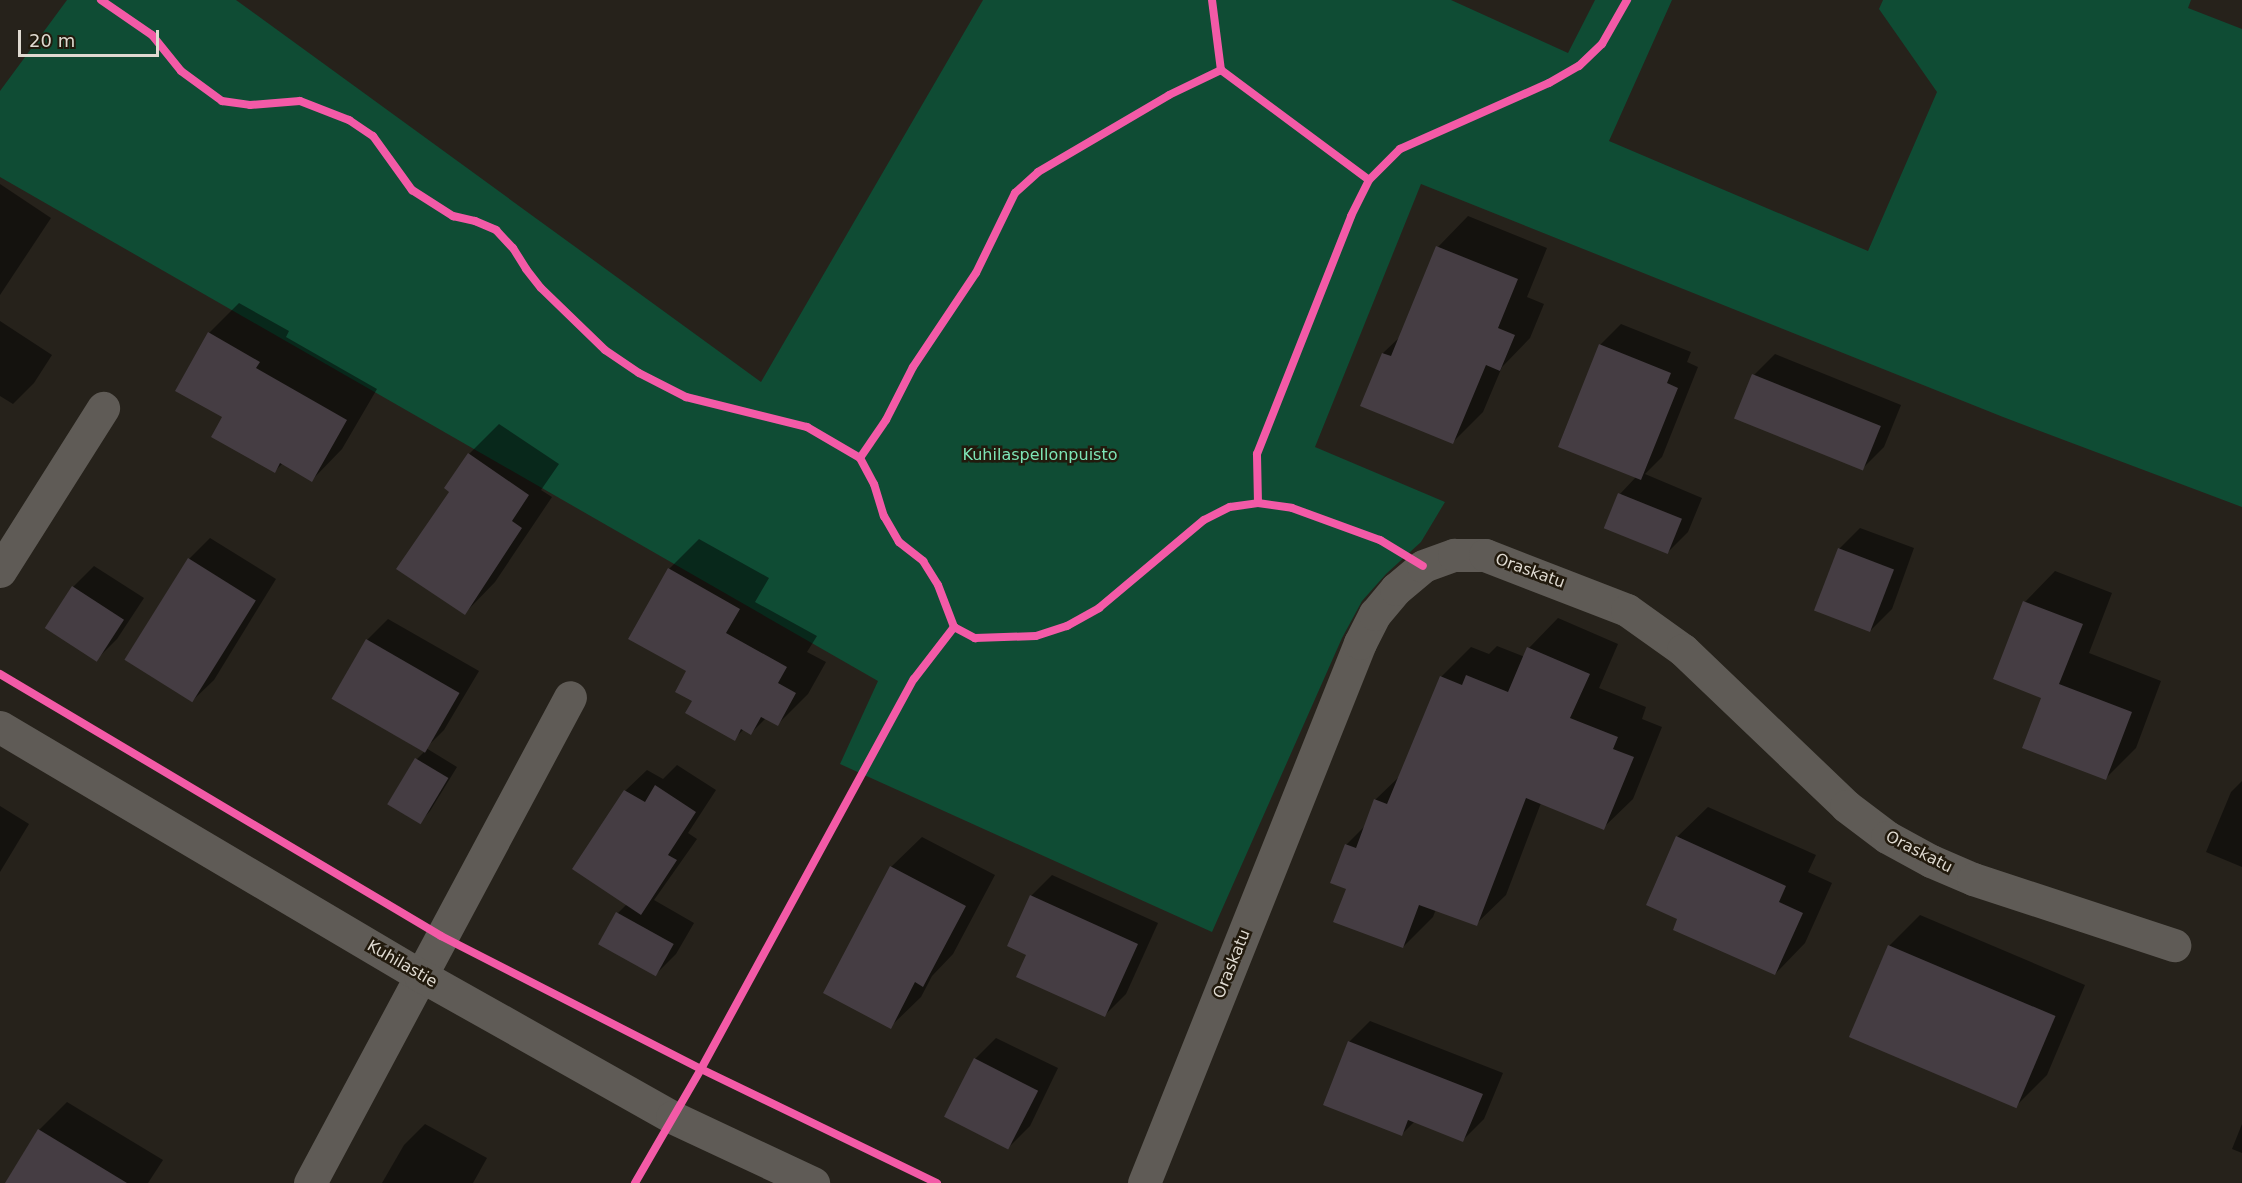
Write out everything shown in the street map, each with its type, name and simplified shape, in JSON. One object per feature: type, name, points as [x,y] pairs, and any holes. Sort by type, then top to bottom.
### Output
[{"type":"street","points":[[0,571],[103,408]]},
{"type":"street","name":"Oraskatu","points":[[1144,1183],[1360,643],[1375,614],[1396,589],[1423,566],[1454,555],[1485,555],[1627,610],[1683,650],[1846,806],[1887,837],[1931,861],[1973,879],[2174,945]]},
{"type":"street","points":[[310,1183],[570,697]]},
{"type":"street","name":"Kuhilastie","points":[[0,727],[420,975],[672,1117],[813,1183]]},
{"type":"green space","name":"Kuhilaspellonpuisto","points":[[67,0],[236,0],[761,382],[983,0],[1451,0],[1568,53],[1595,0],[1672,0],[1609,141],[1868,251],[1937,92],[1879,9],[1883,0],[2191,0],[2188,8],[2242,29],[2242,507],[2003,417],[1421,184],[1315,447],[1445,502],[1421,542],[1386,574],[1362,601],[1342,638],[1212,932],[840,764],[878,681],[0,177],[0,91]]},
{"type":"building","points":[[1436,246],[1518,279],[1498,328],[1515,335],[1500,371],[1486,365],[1453,444],[1360,406],[1382,353],[1391,356]]},
{"type":"building","points":[[208,332],[260,362],[256,368],[347,420],[312,482],[280,463],[275,473],[211,437],[222,417],[175,391]]},
{"type":"building","points":[[1599,344],[1671,373],[1667,383],[1678,388],[1641,480],[1558,447]]},
{"type":"building","points":[[1752,374],[1881,426],[1863,471],[1734,419]]},
{"type":"building","points":[[468,453],[529,495],[512,521],[522,528],[465,615],[396,569],[449,492],[444,488]]},
{"type":"building","points":[[1618,493],[1682,519],[1668,554],[1604,528]]},
{"type":"building","points":[[1838,548],[1894,570],[1870,632],[1814,611]]},
{"type":"building","points":[[188,558],[256,600],[192,702],[124,660]]},
{"type":"building","points":[[668,568],[740,609],[726,633],[787,667],[778,683],[796,693],[778,726],[761,717],[751,735],[741,729],[735,741],[685,713],[692,701],[675,692],[686,671],[628,639]]},
{"type":"building","points":[[72,586],[124,620],[97,662],[45,628]]},
{"type":"building","points":[[2023,601],[2083,624],[2059,684],[2132,712],[2106,780],[2022,748],[2041,698],[1993,679]]},
{"type":"building","points":[[366,639],[460,693],[425,753],[332,699]]},
{"type":"building","points":[[1527,647],[1590,674],[1570,718],[1618,737],[1613,749],[1634,757],[1604,830],[1526,798],[1477,926],[1419,905],[1403,948],[1333,922],[1346,889],[1330,883],[1345,844],[1356,848],[1374,799],[1387,804],[1440,676],[1462,685],[1466,675],[1508,692]]},
{"type":"building","points":[[415,758],[448,778],[421,824],[387,804]]},
{"type":"building","points":[[655,785],[696,812],[668,855],[677,860],[641,915],[572,869],[624,790],[645,802]]},
{"type":"building","points":[[1676,836],[1786,886],[1779,902],[1803,913],[1775,975],[1673,930],[1677,919],[1646,905]]},
{"type":"building","points":[[890,866],[966,906],[923,987],[915,982],[891,1029],[823,993]]},
{"type":"building","points":[[1030,895],[1138,944],[1105,1017],[1016,977],[1026,955],[1007,946]]},
{"type":"building","points":[[616,912],[674,944],[656,976],[598,944]]},
{"type":"building","points":[[1888,945],[2056,1016],[2016,1108],[1849,1037]]},
{"type":"building","points":[[1348,1041],[1483,1094],[1463,1142],[1408,1120],[1402,1136],[1323,1105]]},
{"type":"building","points":[[974,1058],[1038,1091],[1008,1149],[944,1117]]},
{"type":"building","points":[[38,1129],[127,1183],[5,1183]]},
{"type":"cycle path","points":[[101,0],[152,35],[181,71],[222,101],[250,105],[300,101],[349,120],[373,136],[412,190],[453,216],[475,221],[496,230],[513,248],[541,288],[605,350],[639,373],[686,397],[807,427],[860,458],[874,484],[884,516],[899,542],[923,561],[938,585],[954,627],[975,638],[1036,636],[1067,626],[1099,608],[1204,520],[1230,507],[1258,503],[1292,508],[1380,540],[1423,566]]},
{"type":"cycle path","points":[[1212,0],[1221,70],[1369,180]]},
{"type":"cycle path","points":[[1258,503],[1257,454],[1351,216],[1369,180],[1400,149],[1549,83],[1579,66],[1602,44],[1627,0]]},
{"type":"cycle path","points":[[860,458],[886,420],[913,367],[976,273],[1015,193],[1038,172],[1169,95],[1221,70]]},
{"type":"cycle path","points":[[635,1183],[701,1069],[914,679],[954,627]]},
{"type":"cycle path","points":[[0,674],[441,936],[701,1069],[937,1183]]}]
